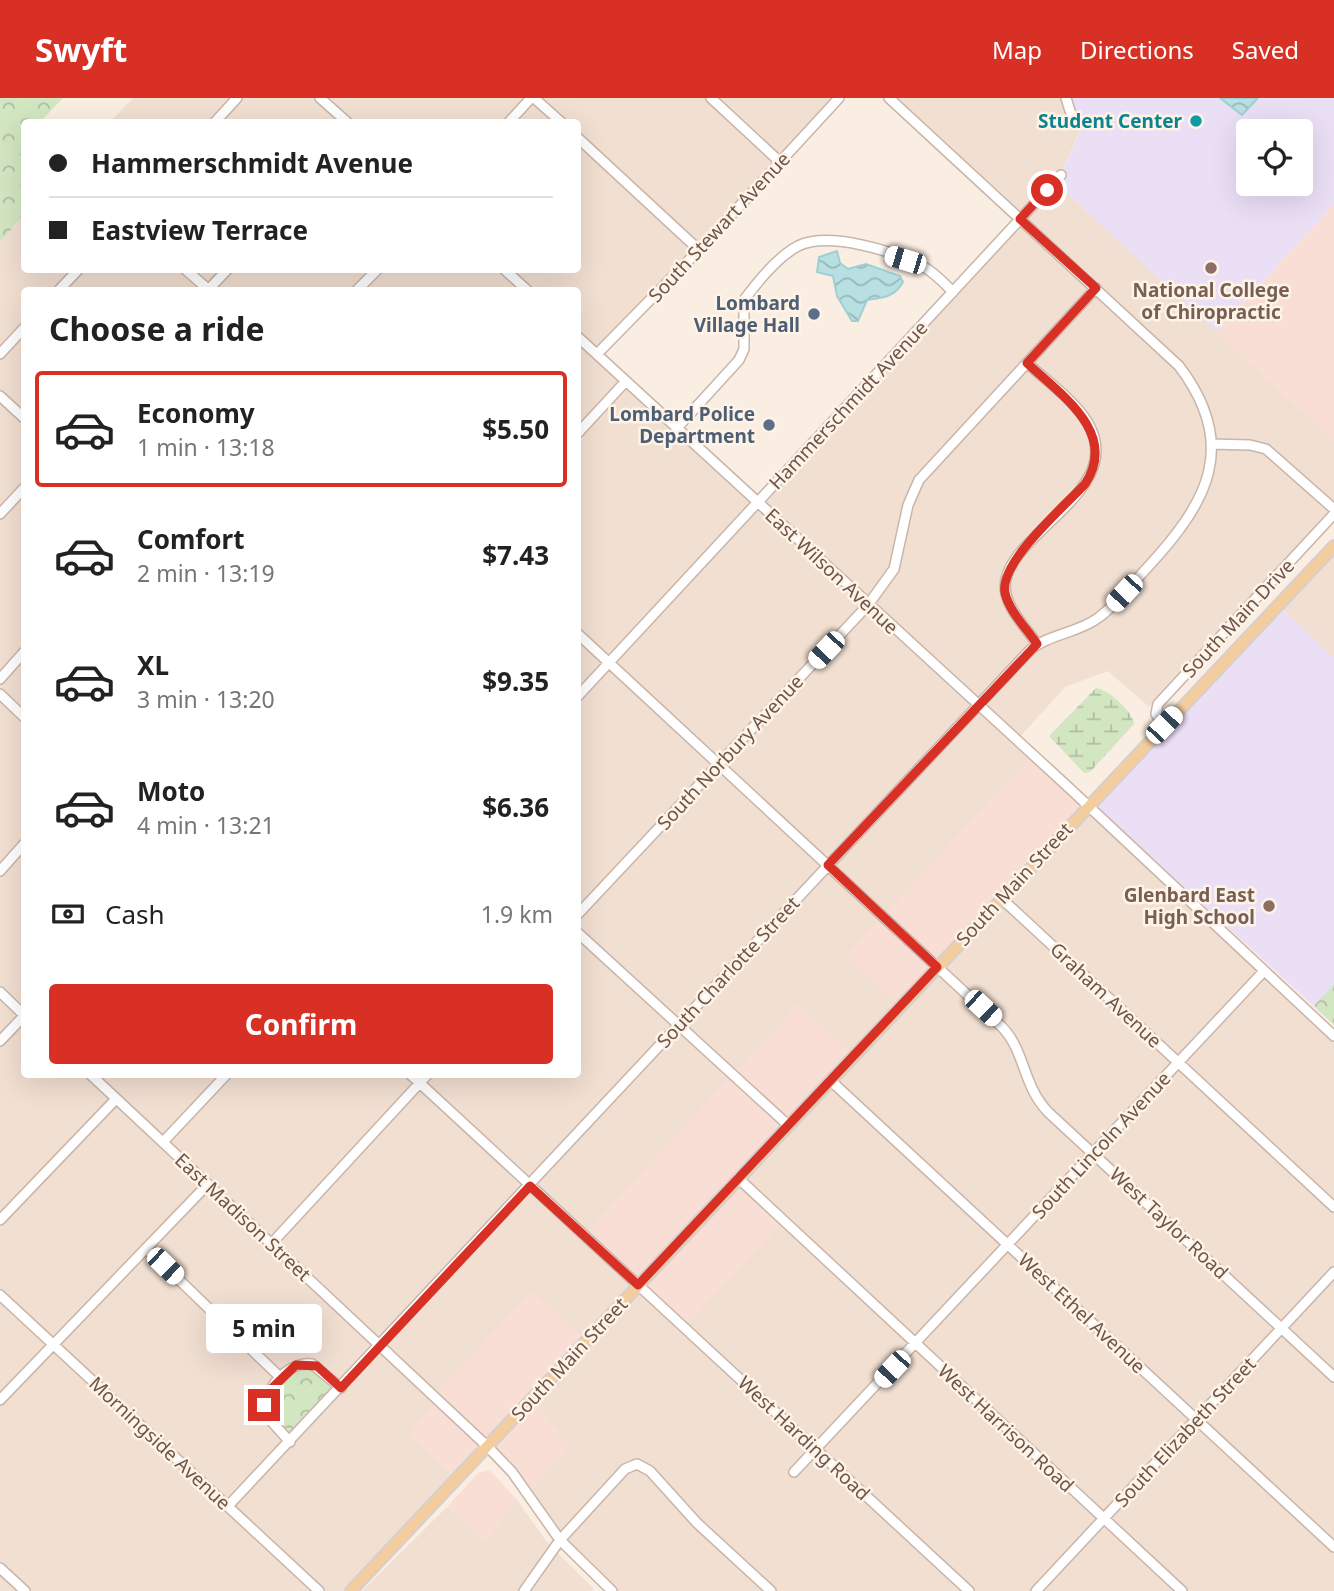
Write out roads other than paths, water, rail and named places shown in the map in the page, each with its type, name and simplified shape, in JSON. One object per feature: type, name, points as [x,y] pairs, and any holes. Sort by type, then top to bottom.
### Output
[{"type":"main road","name":"South Main Street","points":[[351,1591],[1087,805],[1334,546]]},
{"type":"street","points":[[218,119],[237,98]]},
{"type":"street","points":[[320,98],[343,119]]},
{"type":"street","points":[[512,119],[533,98],[558,119]]},
{"type":"street","points":[[711,98],[780,162]]},
{"type":"street","name":"South Stewart Avenue","points":[[597,354],[699,250],[839,98]]},
{"type":"street","points":[[889,98],[1168,355],[1190,380],[1202,403],[1211,444],[1250,445],[1266,449],[1334,512]]},
{"type":"street","points":[[1066,98],[1071,114]]},
{"type":"street","points":[[581,141],[699,250]]},
{"type":"street","name":"Hammerschmidt Avenue","points":[[581,692],[1060,175]]},
{"type":"street","points":[[677,428],[739,360],[744,349],[744,300],[785,255],[801,245],[819,240],[838,241],[905,260],[925,268],[953,292]]},
{"type":"street","points":[[62,287],[75,273]]},
{"type":"street","points":[[189,273],[205,287]]},
{"type":"street","points":[[211,287],[225,273]]},
{"type":"street","points":[[360,287],[374,273]]},
{"type":"street","points":[[508,273],[524,287]]},
{"type":"street","name":"South Norbury Avenue","points":[[581,911],[869,605],[894,569],[908,505],[919,480],[1096,288]]},
{"type":"street","points":[[0,354],[21,331]]},
{"type":"street","name":"East Wilson Avenue","points":[[581,340],[1334,1036]]},
{"type":"street","points":[[1027,363],[1084,417],[1096,449],[1091,472],[1085,484],[1018,557],[1007,574],[1005,586],[1008,601],[1037,644]]},
{"type":"street","points":[[581,430],[626,381]]},
{"type":"street","points":[[0,396],[21,415]]},
{"type":"street","name":"South Charlotte Street","points":[[228,1506],[1037,644],[1099,618],[1175,538],[1201,497],[1211,444]]},
{"type":"street","points":[[0,514],[21,491]]},
{"type":"street","name":"South Main Drive","points":[[1164,725],[1156,714],[1158,704],[1334,512]]},
{"type":"street","name":"West Taylor Road","points":[[581,637],[1006,1031],[1019,1052],[1025,1077],[1040,1103],[1334,1377]]},
{"type":"street","points":[[0,680],[21,656]]},
{"type":"street","points":[[0,694],[21,714]]},
{"type":"street","points":[[0,871],[21,848]]},
{"type":"street","name":"Graham Avenue","points":[[1001,898],[1334,1206]]},
{"type":"street","points":[[581,936],[788,1125]]},
{"type":"street","name":"South Lincoln Avenue","points":[[793,1472],[1264,971]]},
{"type":"street","points":[[0,992],[21,1012]]},
{"type":"street","points":[[0,1041],[21,1018]]},
{"type":"street","name":"East Madison Street","points":[[94,1078],[488,1447],[512,1472],[560,1541],[612,1591]]},
{"type":"street","points":[[163,1142],[223,1078]]},
{"type":"street","name":"West Harding Road","points":[[414,1078],[969,1591]]},
{"type":"street","points":[[272,1244],[425,1078]]},
{"type":"street","name":"West Ethel Avenue","points":[[830,1080],[1334,1547]]},
{"type":"street","points":[[0,1220],[116,1099]]},
{"type":"street","name":"West Harrison Road","points":[[738,1178],[1182,1591]]},
{"type":"street","points":[[0,1400],[208,1184]]},
{"type":"street","points":[[146,1248],[281,1378]]},
{"type":"street","name":"South Elizabeth Street","points":[[1036,1591],[1334,1272]]},
{"type":"street","name":"Morningside Avenue","points":[[0,1295],[319,1591]]},
{"type":"street","points":[[290,1442],[265,1414],[268,1392],[281,1378],[296,1365],[312,1364],[341,1388]]},
{"type":"street","points":[[524,1591],[560,1541],[625,1469],[638,1464],[650,1471],[704,1531],[771,1591]]},
{"type":"street","points":[[0,1568],[25,1591]]},
{"type":"water","points":[[1220,98],[1258,98],[1242,115]]},
{"type":"water","points":[[837,251],[840,263],[848,269],[866,264],[900,276],[903,282],[892,294],[867,300],[858,321],[852,321],[837,296],[833,276],[817,272],[819,257]]},
{"type":"place","name":"Student Center","points":[[1196,121]]},
{"type":"place","name":"National College of Chiropractic","points":[[1211,268]]},
{"type":"place","name":"Lombard Village Hall","points":[[814,314]]},
{"type":"place","name":"Lombard Police Department","points":[[769,425]]},
{"type":"place","name":"Glenbard East High School","points":[[1269,906]]}]
